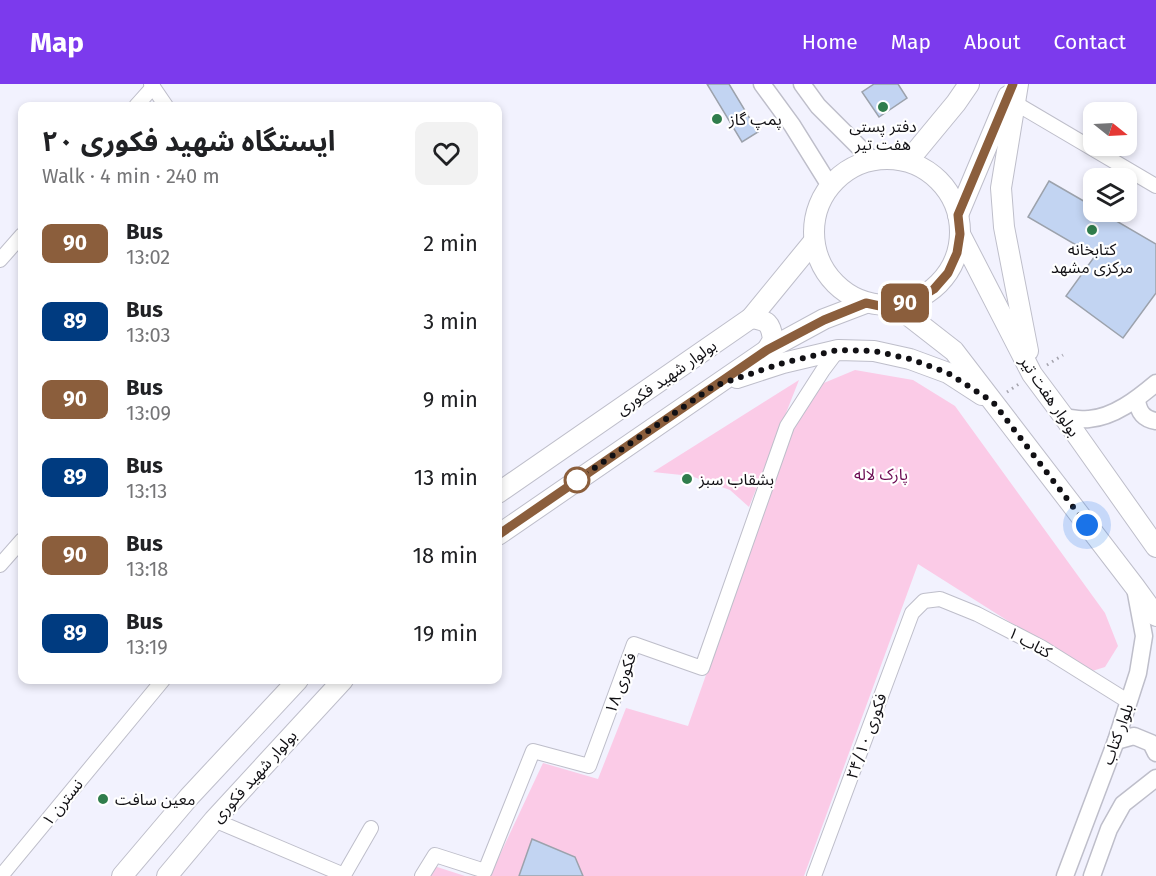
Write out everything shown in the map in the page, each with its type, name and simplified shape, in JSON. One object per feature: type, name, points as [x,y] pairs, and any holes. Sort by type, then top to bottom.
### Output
[{"type":"main road","points":[[908,161],[969,84]]},
{"type":"main road","points":[[959,225],[1015,90]]},
{"type":"main road","points":[[1015,90],[1001,188],[1004,227],[1032,374]]},
{"type":"main road","points":[[872,160],[908,161],[925,169],[952,197],[959,225],[957,253],[948,273],[934,289],[916,300],[895,305],[880,306],[866,303],[847,294],[830,280],[819,261],[814,241],[814,221],[819,203],[830,186],[848,170],[872,160]]},
{"type":"main road","name":"بولوار هفت تیر","points":[[959,225],[1032,374],[1156,547]]},
{"type":"main road","name":"بولوار شهید فکوری","points":[[502,490],[751,318],[814,241]]},
{"type":"main road","name":"بولوار شهید فکوری","points":[[502,532],[767,350],[824,320],[866,303]]},
{"type":"main road","points":[[895,305],[954,351],[1156,616]]},
{"type":"main road","points":[[751,318],[763,319],[772,327],[773,340],[767,350]]},
{"type":"main road","points":[[714,386],[783,363],[838,350],[874,351],[910,359],[948,373],[993,402]]},
{"type":"main road","name":"بولوار شهید فکوری","points":[[122,876],[189,797],[294,684]]},
{"type":"main road","name":"بولوار شهید فکوری","points":[[167,876],[214,820],[339,684]]},
{"type":"street","points":[[762,84],[792,125],[830,186]]},
{"type":"street","points":[[802,84],[818,106],[872,160]]},
{"type":"street","points":[[139,102],[152,85],[163,102]]},
{"type":"street","points":[[1015,90],[1156,186]]},
{"type":"street","points":[[0,260],[18,240]]},
{"type":"street","name":"فکوری ١٨","points":[[423,876],[435,855],[485,871],[533,751],[589,766],[633,645],[702,668],[787,426],[838,350]]},
{"type":"street","points":[[1064,417],[1087,420],[1105,416],[1137,399],[1156,383]]},
{"type":"street","points":[[1137,399],[1138,410],[1144,417],[1156,421]]},
{"type":"street","points":[[2,563],[18,545]]},
{"type":"street","name":"بلوار کتاب","points":[[1065,876],[1116,741],[1138,673],[1144,636],[1135,587]]},
{"type":"street","name":"کتاب ۱","points":[[924,601],[940,599],[977,614],[1041,647],[1129,702]]},
{"type":"street","name":"فکوری ۲۴/۱۰","points":[[814,876],[912,613],[924,601]]},
{"type":"street","name":"نسترن ۱","points":[[1,876],[160,684]]},
{"type":"street","points":[[1116,741],[1134,736],[1151,743],[1156,753]]},
{"type":"street","points":[[1092,876],[1108,829],[1123,804],[1156,778]]},
{"type":"street","points":[[214,820],[336,874],[371,828]]},
{"type":"green space","name":"پارک لاله","points":[[855,370],[913,380],[955,406],[1105,613],[1118,646],[1105,667],[1089,672],[918,564],[804,876],[490,876],[543,763],[598,779],[626,708],[688,726],[793,428],[819,385]]},
{"type":"green space","points":[[799,380],[749,507],[730,490],[691,476],[653,472]]},
{"type":"green space","points":[[434,866],[465,876],[428,876]]},
{"type":"building","points":[[707,84],[729,84],[758,132],[742,142]]},
{"type":"building","name":"دفتر پستی هفت تیر","points":[[874,84],[898,84],[907,98],[879,117],[862,92]]},
{"type":"building","points":[[1049,181],[1083,201],[1083,222],[1118,222],[1156,244],[1156,293],[1123,338],[1066,296],[1095,256],[1028,217]]},
{"type":"building","points":[[532,839],[575,857],[583,876],[519,876]]},
{"type":"bus line","name":"90","points":[[502,532],[767,350],[824,320],[866,303],[880,306],[895,305],[916,300],[934,289],[948,273],[957,253],[960,234],[958,215],[1013,84]]},
{"type":"place","name":"دفتر پستی هفت تیر","points":[[883,107]]},
{"type":"place","name":"پمپ گاز","points":[[717,119]]},
{"type":"place","name":"کتابخانه مرکزی مشهد","points":[[1092,230]]},
{"type":"place","name":"بشقاب سبز","points":[[687,479]]},
{"type":"place","name":"معین سافت","points":[[103,799]]},
{"type":"route","points":[[577,480],[714,386],[783,363],[838,350],[874,351],[910,359],[948,373],[993,402],[1087,525]]}]
